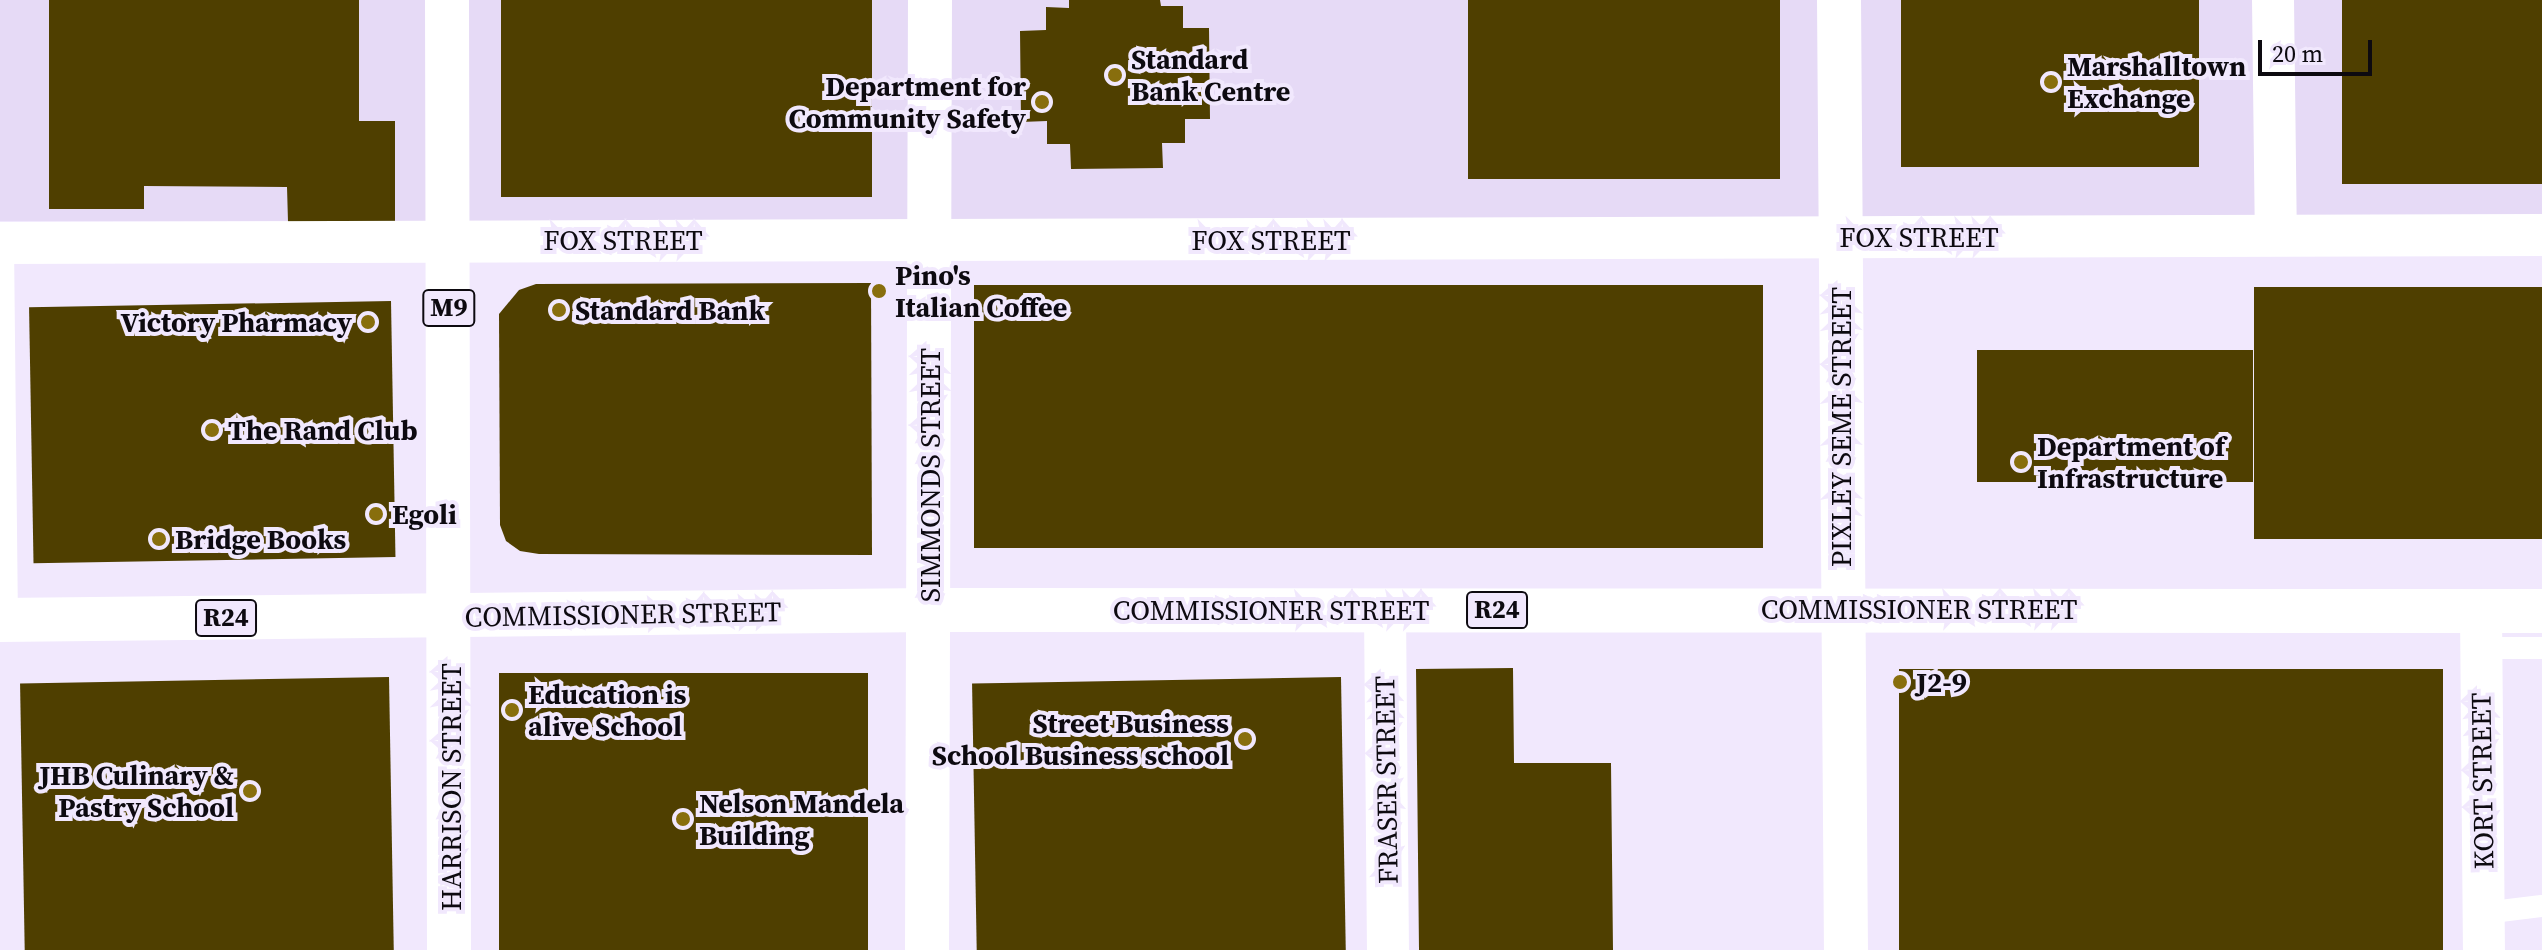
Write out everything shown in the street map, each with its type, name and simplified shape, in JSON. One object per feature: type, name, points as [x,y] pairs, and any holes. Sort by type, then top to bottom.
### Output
[{"type":"main road","name":"HARRISON STREET","points":[[447,0],[452,615],[449,950]]},
{"type":"main road","name":"SIMMONDS STREET","points":[[927,950],[931,610],[930,0]]},
{"type":"main road","name":"PIXLEY SEME STREET","points":[[1839,0],[1846,950]]},
{"type":"main road","name":"COMMISSIONER STREET","points":[[4,620],[931,610],[1843,608],[2481,630],[2542,611]]},
{"type":"street","points":[[2273,0],[2276,235]]},
{"type":"street","name":"FOX STREET","points":[[2,243],[449,239],[929,242],[2542,235]]},
{"type":"street","name":"FRASER STREET","points":[[1385,610],[1388,950]]},
{"type":"street","name":"KORT STREET","points":[[2481,630],[2484,932]]},
{"type":"lane","points":[[2,243],[4,620]]},
{"type":"lane","points":[[2481,630],[2542,648]]},
{"type":"lane","points":[[2484,932],[2542,906]]},
{"type":"shaded area","points":[[0,0],[2542,0],[2542,221],[0,221]]},
{"type":"building","points":[[49,0],[359,0],[359,121],[395,121],[395,223],[288,222],[287,187],[144,186],[144,209],[49,209]]},
{"type":"building","points":[[501,0],[872,0],[872,197],[501,197]]},
{"type":"building","name":"Standard Bank Centre","points":[[1069,0],[1160,0],[1161,6],[1183,6],[1183,28],[1209,28],[1210,119],[1185,119],[1185,143],[1162,143],[1163,168],[1071,169],[1070,144],[1047,144],[1047,121],[1021,122],[1020,31],[1046,30],[1046,7],[1069,8]]},
{"type":"building","points":[[1468,0],[1780,0],[1780,179],[1468,179]]},
{"type":"building","name":"Marshalltown Exchange","points":[[1901,0],[2199,0],[2199,167],[1901,167]]},
{"type":"building","points":[[2342,0],[2542,0],[2542,184],[2342,184]]},
{"type":"building","points":[[871,283],[872,555],[539,554],[520,551],[506,541],[500,525],[499,314],[519,290],[536,284]]},
{"type":"building","points":[[974,285],[1763,285],[1763,548],[974,548]]},
{"type":"building","points":[[2254,287],[2542,287],[2542,539],[2254,539]]},
{"type":"building","name":"The Rand Club","points":[[391,301],[395,557],[34,563],[29,307]]},
{"type":"building","points":[[1977,350],[2253,350],[2253,482],[1977,482]]},
{"type":"building","points":[[1513,668],[1514,763],[1611,763],[1613,950],[1419,950],[1416,669]]},
{"type":"building","points":[[1899,669],[2443,669],[2443,950],[1899,950]]},
{"type":"building","name":"Nelson Mandela Building","points":[[499,673],[868,673],[868,950],[499,950]]},
{"type":"building","points":[[389,677],[394,950],[25,950],[20,683]]},
{"type":"building","points":[[1341,677],[1346,950],[977,950],[972,683]]},
{"type":"place","name":"Standard Bank Centre","points":[[1115,75]]},
{"type":"place","name":"Marshalltown Exchange","points":[[2051,82]]},
{"type":"place","name":"Department for Community Safety","points":[[1042,102]]},
{"type":"place","name":"Pino's Italian Coffee","points":[[879,291]]},
{"type":"place","name":"Standard Bank","points":[[559,310]]},
{"type":"place","name":"Victory Pharmacy","points":[[368,322]]},
{"type":"place","name":"The Rand Club","points":[[212,430]]},
{"type":"place","name":"Department of Infrastructure","points":[[2021,462]]},
{"type":"place","name":"Egoli","points":[[376,514]]},
{"type":"place","name":"Bridge Books","points":[[159,539]]},
{"type":"place","name":"J2-9","points":[[1900,682]]},
{"type":"place","name":"Education is alive School","points":[[512,710]]},
{"type":"place","name":"Street Business School Business school","points":[[1245,739]]},
{"type":"place","name":"JHB Culinary & Pastry School","points":[[250,791]]},
{"type":"place","name":"Nelson Mandela Building","points":[[683,819]]}]
